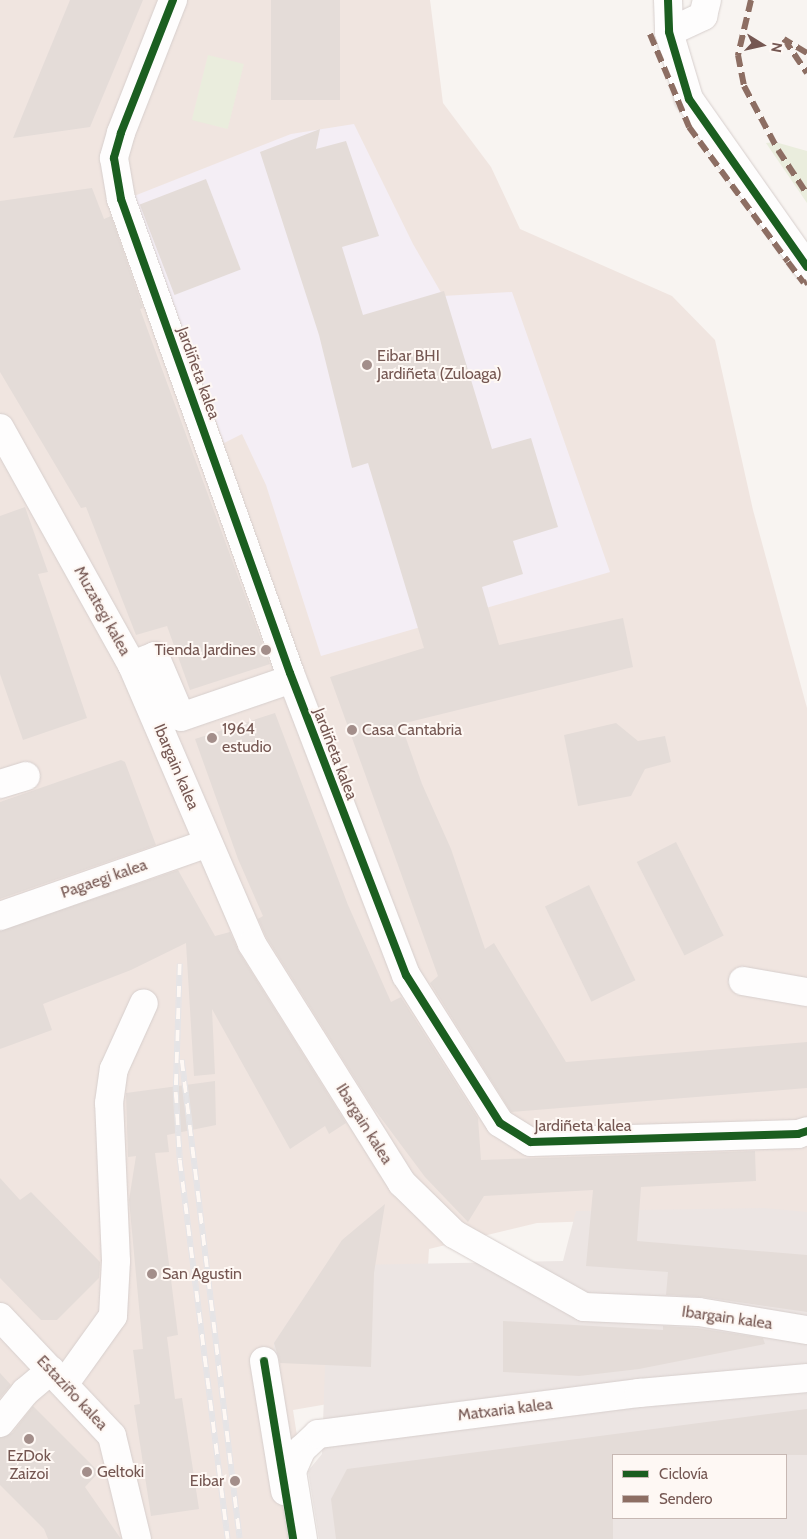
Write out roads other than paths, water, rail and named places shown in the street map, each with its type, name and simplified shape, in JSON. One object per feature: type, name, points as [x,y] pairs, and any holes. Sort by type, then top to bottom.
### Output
[{"type":"street","name":"Jardiñeta kalea","points":[[173,0],[141,79],[114,158],[121,199],[292,679],[406,975],[500,1124],[531,1142],[798,1134],[807,1130]]},
{"type":"street","points":[[668,0],[669,32],[689,99],[807,267]]},
{"type":"street","points":[[669,32],[703,16],[707,0]]},
{"type":"street","name":"Muzategi kalea","points":[[0,428],[132,665],[155,656],[181,717],[292,679]]},
{"type":"street","name":"Ibargain kalea","points":[[132,665],[252,944],[381,1153],[402,1183],[454,1234],[584,1307],[699,1312],[807,1330]]},
{"type":"street","points":[[0,784],[26,776]]},
{"type":"street","name":"Pagaegi kalea","points":[[0,916],[208,843]]},
{"type":"street","points":[[743,981],[807,992]]},
{"type":"street","points":[[0,1423],[25,1392],[58,1376],[113,1316],[116,1261],[109,1103],[114,1069],[144,1003]]},
{"type":"street","name":"Estaziño kalea","points":[[0,1317],[58,1376],[112,1436],[137,1539]]},
{"type":"street","points":[[264,1361],[293,1539]]},
{"type":"street","name":"Matxaria kalea","points":[[303,1539],[292,1471],[302,1449],[318,1434],[639,1392],[807,1378]]},
{"type":"railway","points":[[180,964],[176,1092],[180,1160],[228,1539]]},
{"type":"railway","points":[[182,1060],[240,1539]]},
{"type":"place","name":"Eibar BHI Jardiñeta (Zuloaga)","points":[[367,365]]},
{"type":"place","name":"Tienda Jardines","points":[[266,650]]},
{"type":"place","name":"Casa Cantabria","points":[[352,730]]},
{"type":"place","name":"1964 estudio","points":[[212,738]]},
{"type":"place","name":"San Agustin","points":[[152,1274]]},
{"type":"place","name":"EzDok Zaizoi","points":[[29,1439]]},
{"type":"place","name":"Geltoki","points":[[87,1472]]},
{"type":"place","name":"Eibar","points":[[235,1481]]}]
